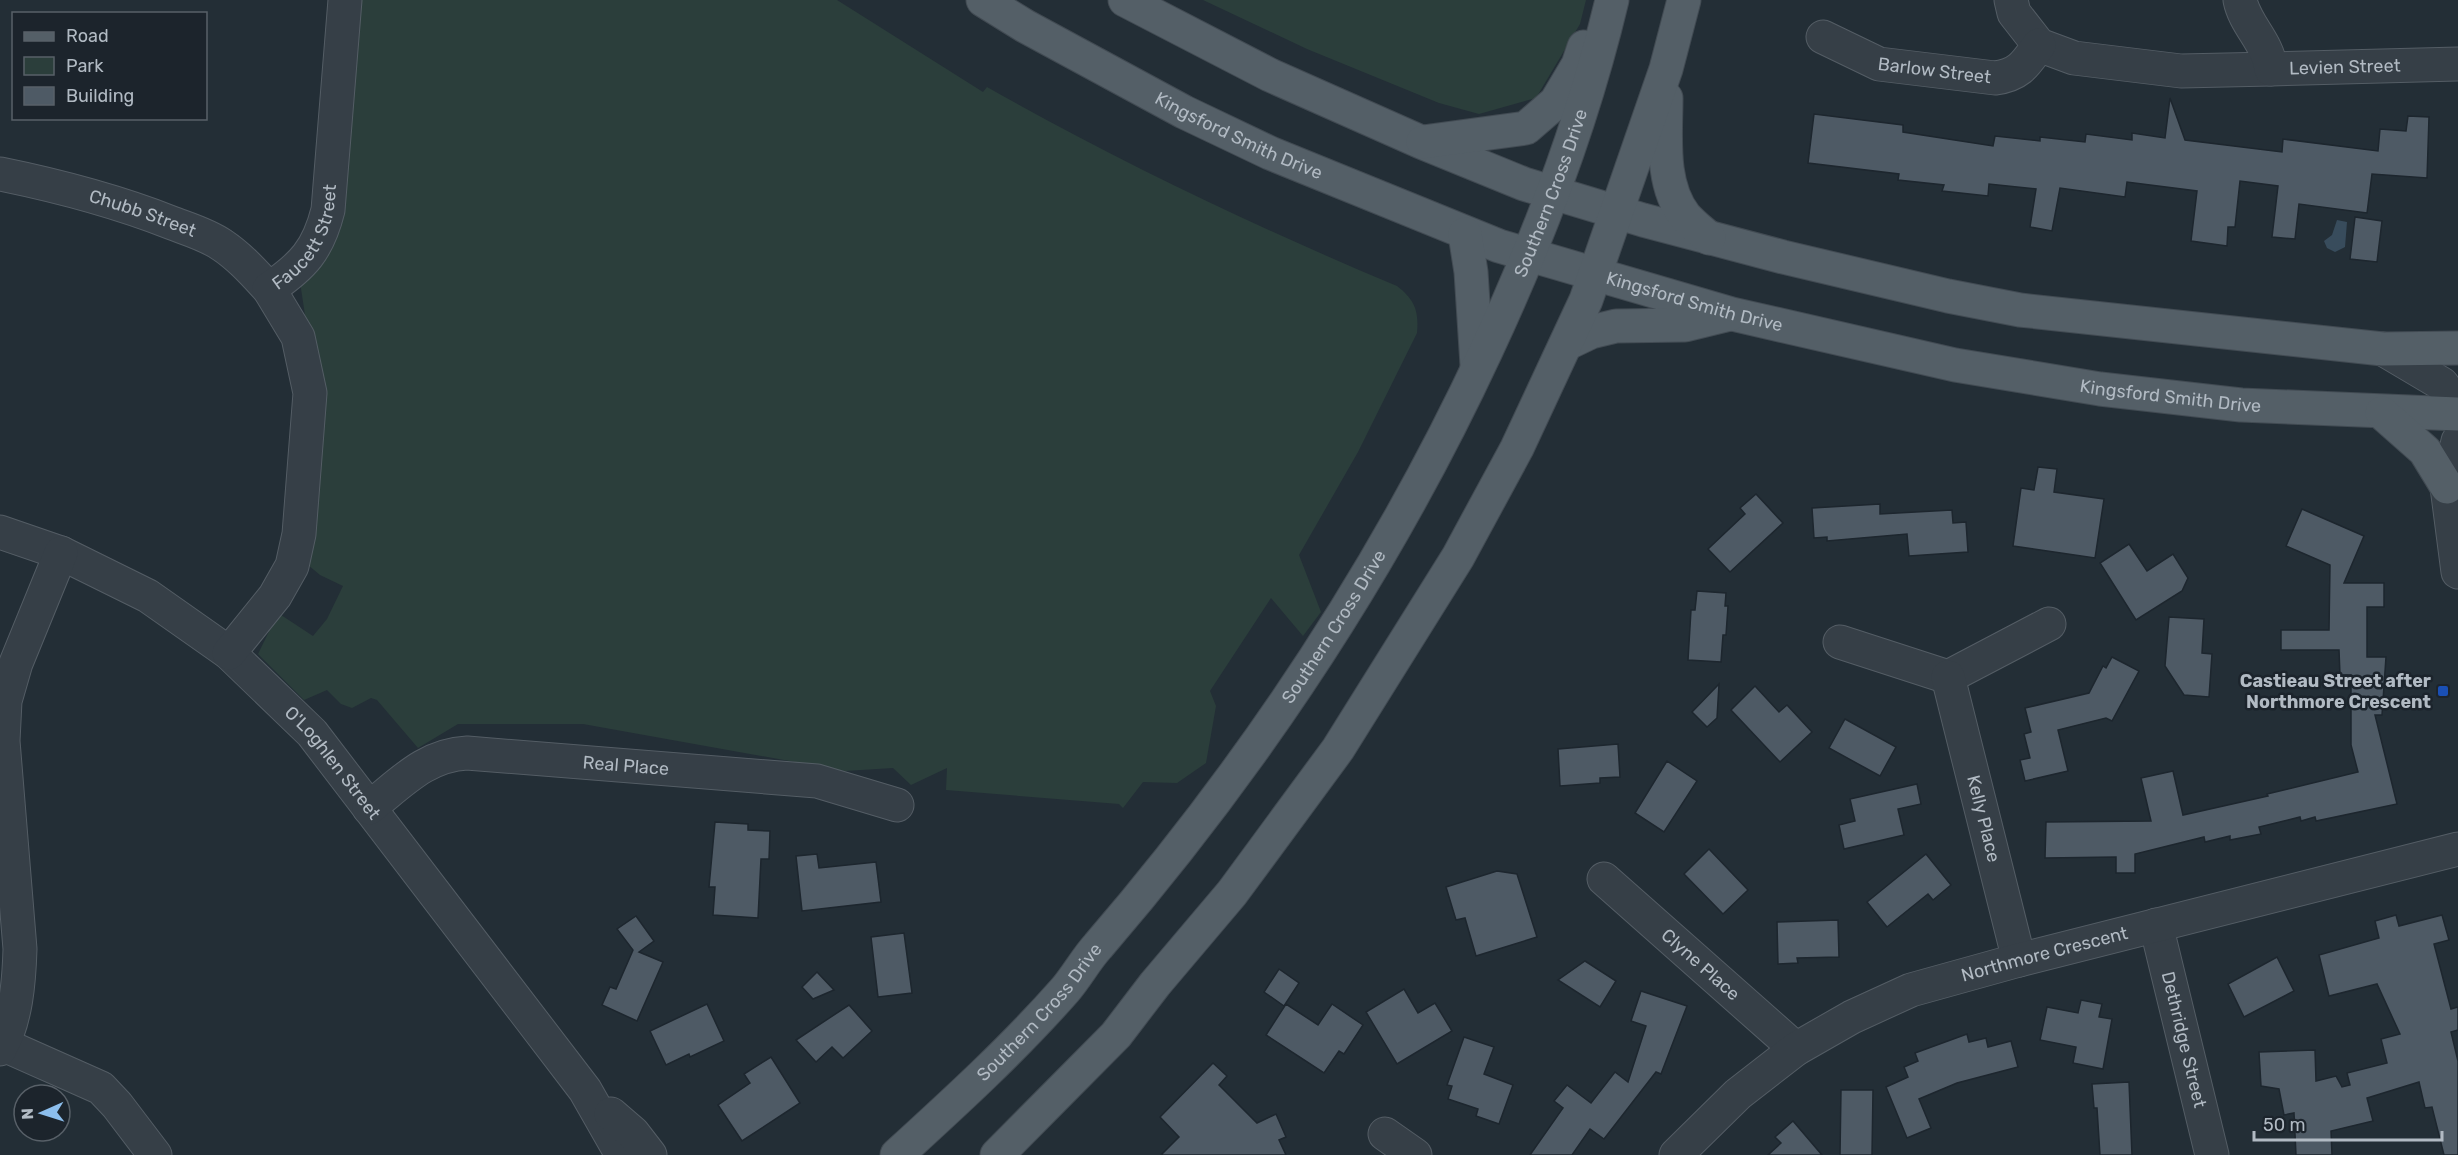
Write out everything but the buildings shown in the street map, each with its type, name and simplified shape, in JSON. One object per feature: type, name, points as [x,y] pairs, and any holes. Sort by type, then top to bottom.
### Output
[{"type":"main road","name":"Kingsford Smith Drive","points":[[983,0],[1184,112],[1270,153],[1465,234],[1732,314],[2023,378],[2241,405],[2382,413],[2458,414]]},
{"type":"main road","points":[[1125,0],[1270,75],[1421,142],[1553,194],[1709,238],[1937,293],[2020,310],[2383,349],[2458,348]]},
{"type":"main road","points":[[1421,142],[1526,128],[1556,102],[1578,65],[1600,0]]},
{"type":"main road","name":"Southern Cross Drive","points":[[897,1155],[1008,1051],[1068,987],[1099,945],[1224,791],[1266,734],[1357,595],[1404,515],[1478,370],[1530,255],[1588,91],[1612,0]]},
{"type":"main road","points":[[997,1155],[1121,1029],[1155,984],[1232,893],[1338,749],[1458,557],[1568,343],[1596,274],[1666,69],[1684,0]]},
{"type":"main road","points":[[1666,69],[1666,152],[1671,188],[1686,217],[1709,238]]},
{"type":"main road","points":[[1465,234],[1471,272],[1478,370]]},
{"type":"main road","points":[[1568,343],[1591,332],[1616,326],[1685,325],[1732,314]]},
{"type":"main road","points":[[2382,413],[2425,451],[2446,487]]},
{"type":"street","name":"Faucett Street","points":[[229,653],[275,596],[292,566],[299,534],[310,393],[298,337],[269,289],[291,274],[311,254],[322,233],[328,210],[345,0]]},
{"type":"street","points":[[2011,0],[2014,13],[2039,45],[2074,58],[2181,71],[2271,69]]},
{"type":"street","name":"Levien Street","points":[[2240,0],[2242,11],[2265,47],[2271,69],[2458,64]]},
{"type":"street","name":"Barlow Street","points":[[1823,37],[1879,64],[1995,78],[2010,76],[2024,66],[2039,45]]},
{"type":"street","name":"Chubb Street","points":[[0,174],[56,185],[185,228],[221,244],[248,266],[269,289]]},
{"type":"street","points":[[2383,349],[2442,384],[2458,406]]},
{"type":"street","points":[[2458,441],[2446,487],[2458,572]]},
{"type":"street","name":"O'Loghlen Street","points":[[0,532],[61,553],[148,596],[229,653],[312,733],[585,1090],[622,1155]]},
{"type":"street","points":[[61,553],[16,663],[5,701],[3,741],[20,949],[19,981],[1,1047],[101,1088],[155,1155]]},
{"type":"street","points":[[1840,642],[1948,677],[2049,624]]},
{"type":"street","name":"Kelly Place","points":[[1948,677],[2019,960]]},
{"type":"street","name":"Real Place","points":[[369,808],[425,764],[445,754],[466,753],[817,781],[897,805]]},
{"type":"street","name":"Northmore Crescent","points":[[1676,1155],[1737,1094],[1796,1049],[1852,1017],[1911,990],[2019,960],[2458,849]]},
{"type":"street","name":"Clyne Place","points":[[1604,879],[1796,1049]]},
{"type":"street","name":"Dethridge Street","points":[[2156,925],[2212,1155]]},
{"type":"street","name":"O'Loghlen Street","points":[[585,1090],[633,1133],[650,1155]]},
{"type":"street","points":[[1385,1134],[1415,1155]]},
{"type":"green space","points":[[356,0],[837,0],[983,92],[987,87],[1189,192],[1292,241],[1397,286],[1415,306],[1417,333],[1358,452],[1299,555],[1321,612],[1303,636],[1271,598],[1210,691],[1216,706],[1206,763],[1177,783],[1143,782],[1123,808],[1119,804],[946,790],[947,768],[911,785],[893,768],[845,771],[583,724],[458,724],[418,748],[377,700],[371,698],[352,708],[341,704],[327,690],[304,700],[258,654],[278,613],[313,636],[327,619],[343,586],[320,575],[302,560],[312,361],[300,282]]},
{"type":"green space","points":[[1203,0],[1586,0],[1580,24],[1536,98],[1479,114],[1439,103],[1307,49]]},
{"type":"water","points":[[2337,220],[2347,222],[2345,247],[2335,252],[2327,248],[2324,241],[2332,235]]},
{"type":"place","name":"Castieau Street after Northmore Crescent","points":[[2443,691]]}]
